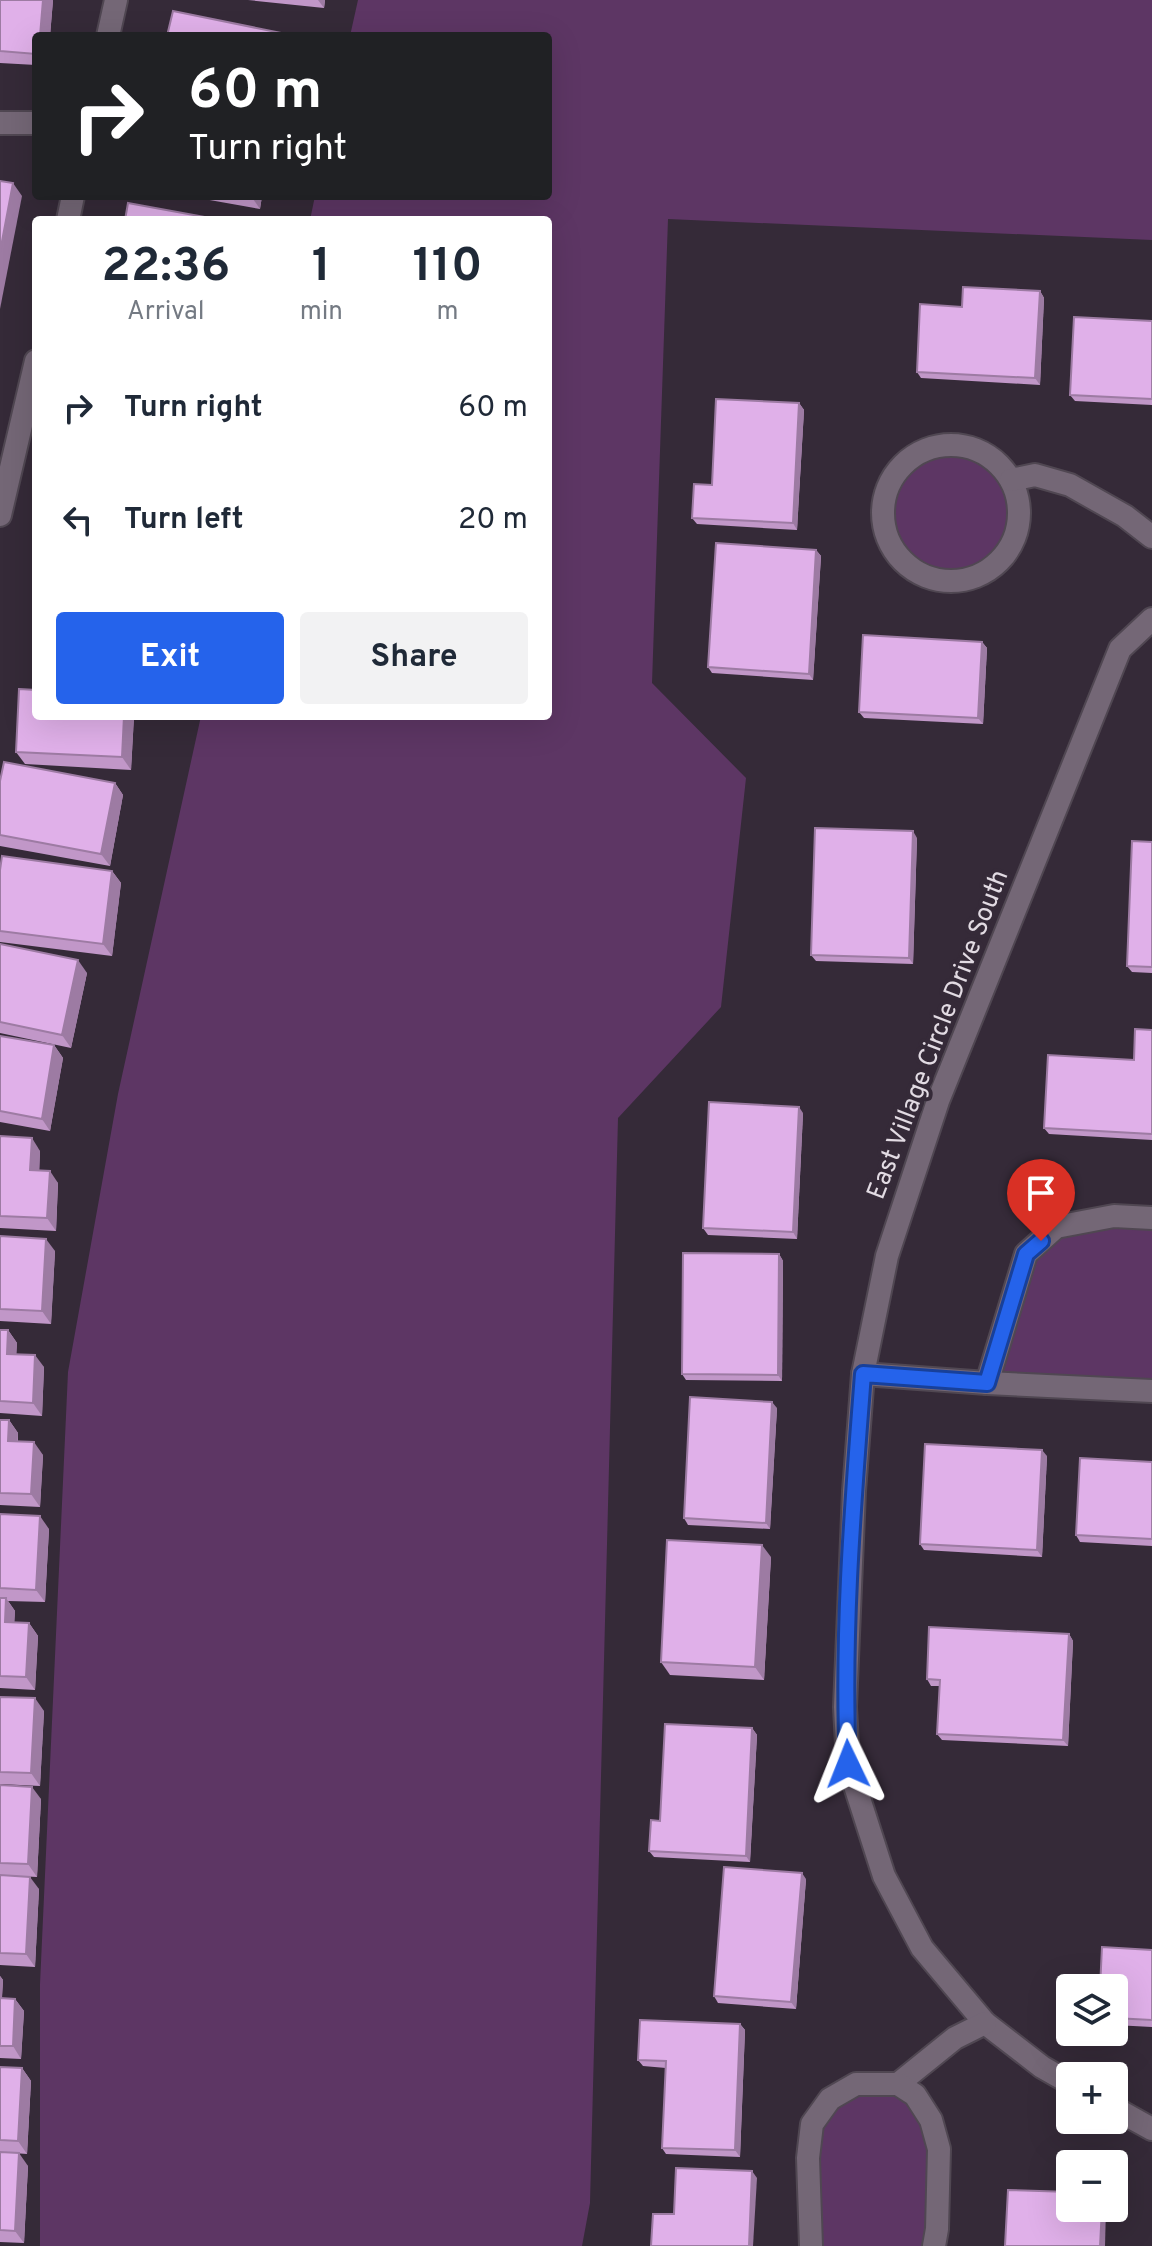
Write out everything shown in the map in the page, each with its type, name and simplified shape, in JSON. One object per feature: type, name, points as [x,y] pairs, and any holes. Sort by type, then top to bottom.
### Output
[{"type":"street","points":[[109,32],[116,0]]},
{"type":"street","points":[[0,123],[32,123]]},
{"type":"street","points":[[0,515],[32,378]]},
{"type":"street","points":[[946,445],[977,449],[990,456],[1011,480],[1019,508],[1015,538],[1008,551],[986,572],[954,581],[937,580],[913,570],[896,554],[888,540],[883,516],[887,489],[904,463],[917,453],[946,445]]},
{"type":"street","points":[[1011,480],[1035,475],[1070,485],[1125,516],[1152,537]]},
{"type":"street","name":"East Village Circle Drive South","points":[[1056,2075],[985,2023],[922,1948],[884,1876],[848,1764],[846,1691],[854,1491],[863,1374],[887,1256],[938,1101],[1120,649],[1152,619]]},
{"type":"street","points":[[987,1383],[1026,1254],[1056,1227],[1114,1216],[1152,1218]]},
{"type":"street","points":[[863,1374],[1152,1391]]},
{"type":"street","points":[[898,2084],[955,2038],[985,2023]]},
{"type":"street","points":[[811,2246],[808,2158],[812,2124],[830,2099],[856,2084],[898,2084],[915,2095],[931,2120],[939,2149],[934,2246]]},
{"type":"street","points":[[1128,2116],[1152,2129]]},
{"type":"shaded area","points":[[358,0],[1152,0],[1152,240],[668,219],[652,683],[746,778],[721,1007],[618,1118],[590,2203],[582,2246],[40,2246],[40,1984],[68,1372],[118,1094],[200,720],[552,720],[552,216],[311,216],[314,200],[552,200],[552,32],[351,32]]},
{"type":"shaded area","points":[[951,445],[977,450],[999,465],[1014,487],[1019,513],[1014,539],[999,561],[977,576],[951,581],[925,576],[903,561],[888,539],[883,513],[888,487],[903,465],[925,450]]},
{"type":"shaded area","points":[[1152,1218],[1152,1391],[987,1383],[1026,1254],[1056,1227]]},
{"type":"shaded area","points":[[898,2084],[931,2120],[934,2246],[811,2246],[808,2158],[830,2099]]},
{"type":"building","points":[[0,0],[43,0],[40,32],[32,32],[32,54],[0,51]]},
{"type":"building","points":[[173,11],[276,32],[168,32]]},
{"type":"building","points":[[0,181],[13,183],[0,252]]},
{"type":"building","points":[[128,203],[199,216],[126,216]]},
{"type":"building","points":[[963,287],[1040,291],[1035,378],[917,372],[920,304],[962,307]]},
{"type":"building","points":[[1074,317],[1152,321],[1152,399],[1070,395]]},
{"type":"building","points":[[716,399],[799,403],[793,523],[692,518],[694,484],[712,485]]},
{"type":"building","points":[[716,543],[816,550],[809,674],[708,667]]},
{"type":"building","points":[[863,635],[982,642],[978,718],[859,712]]},
{"type":"building","points":[[19,689],[32,690],[32,720],[124,720],[122,757],[16,752]]},
{"type":"building","points":[[4,762],[115,783],[101,854],[0,835],[0,781]]},
{"type":"building","points":[[815,828],[913,831],[909,958],[811,955]]},
{"type":"building","points":[[1132,841],[1152,842],[1152,967],[1127,966]]},
{"type":"building","points":[[2,856],[112,871],[103,944],[0,931]]},
{"type":"building","points":[[0,944],[78,960],[62,1035],[0,1022]]},
{"type":"building","points":[[1135,1029],[1152,1030],[1152,1134],[1044,1128],[1048,1055],[1134,1060]]},
{"type":"building","points":[[0,1036],[54,1045],[42,1119],[0,1111]]},
{"type":"building","points":[[709,1102],[799,1107],[793,1232],[703,1228]]},
{"type":"building","points":[[0,1136],[32,1138],[30,1170],[50,1171],[47,1218],[0,1216]]},
{"type":"building","points":[[0,1236],[46,1239],[42,1311],[0,1309]]},
{"type":"building","points":[[683,1253],[779,1254],[778,1375],[682,1374]]},
{"type":"building","points":[[0,1330],[8,1330],[7,1354],[35,1355],[33,1403],[0,1401]]},
{"type":"building","points":[[690,1397],[772,1402],[766,1523],[684,1518]]},
{"type":"building","points":[[0,1420],[9,1420],[8,1441],[34,1442],[31,1494],[0,1493]]},
{"type":"building","points":[[925,1444],[1042,1450],[1037,1550],[920,1544]]},
{"type":"building","points":[[1080,1458],[1152,1462],[1152,1539],[1076,1535]]},
{"type":"building","points":[[0,1514],[40,1516],[36,1590],[0,1588]]},
{"type":"building","points":[[667,1540],[762,1545],[755,1667],[661,1662]]},
{"type":"building","points":[[0,1598],[6,1598],[5,1622],[29,1623],[26,1677],[0,1676]]},
{"type":"building","points":[[929,1627],[1069,1634],[1063,1740],[937,1734],[940,1680],[927,1679]]},
{"type":"building","points":[[0,1697],[35,1698],[31,1773],[0,1772]]},
{"type":"building","points":[[665,1724],[752,1728],[746,1856],[649,1851],[651,1820],[660,1821]]},
{"type":"building","points":[[0,1785],[32,1787],[28,1864],[0,1863]]},
{"type":"building","points":[[724,1867],[802,1873],[791,2002],[714,1996]]},
{"type":"building","points":[[0,1875],[30,1877],[26,1954],[0,1953]]},
{"type":"building","points":[[1102,1947],[1152,1950],[1152,2020],[1128,2019],[1128,1974],[1101,1974]]},
{"type":"building","points":[[0,1998],[15,1999],[13,2046],[0,2046]]},
{"type":"building","points":[[640,2020],[740,2024],[735,2150],[662,2148],[666,2061],[638,2060]]},
{"type":"building","points":[[0,2067],[22,2068],[18,2141],[0,2140]]},
{"type":"building","points":[[0,2152],[19,2153],[15,2231],[0,2230]]},
{"type":"building","points":[[676,2168],[752,2171],[749,2246],[651,2246],[653,2214],[674,2214]]},
{"type":"building","points":[[1008,2190],[1056,2192],[1056,2222],[1101,2222],[1100,2246],[1005,2246]]},
{"type":"route","points":[[848,1764],[845,1707],[854,1491],[863,1374],[987,1383],[1026,1254],[1041,1241]]}]
